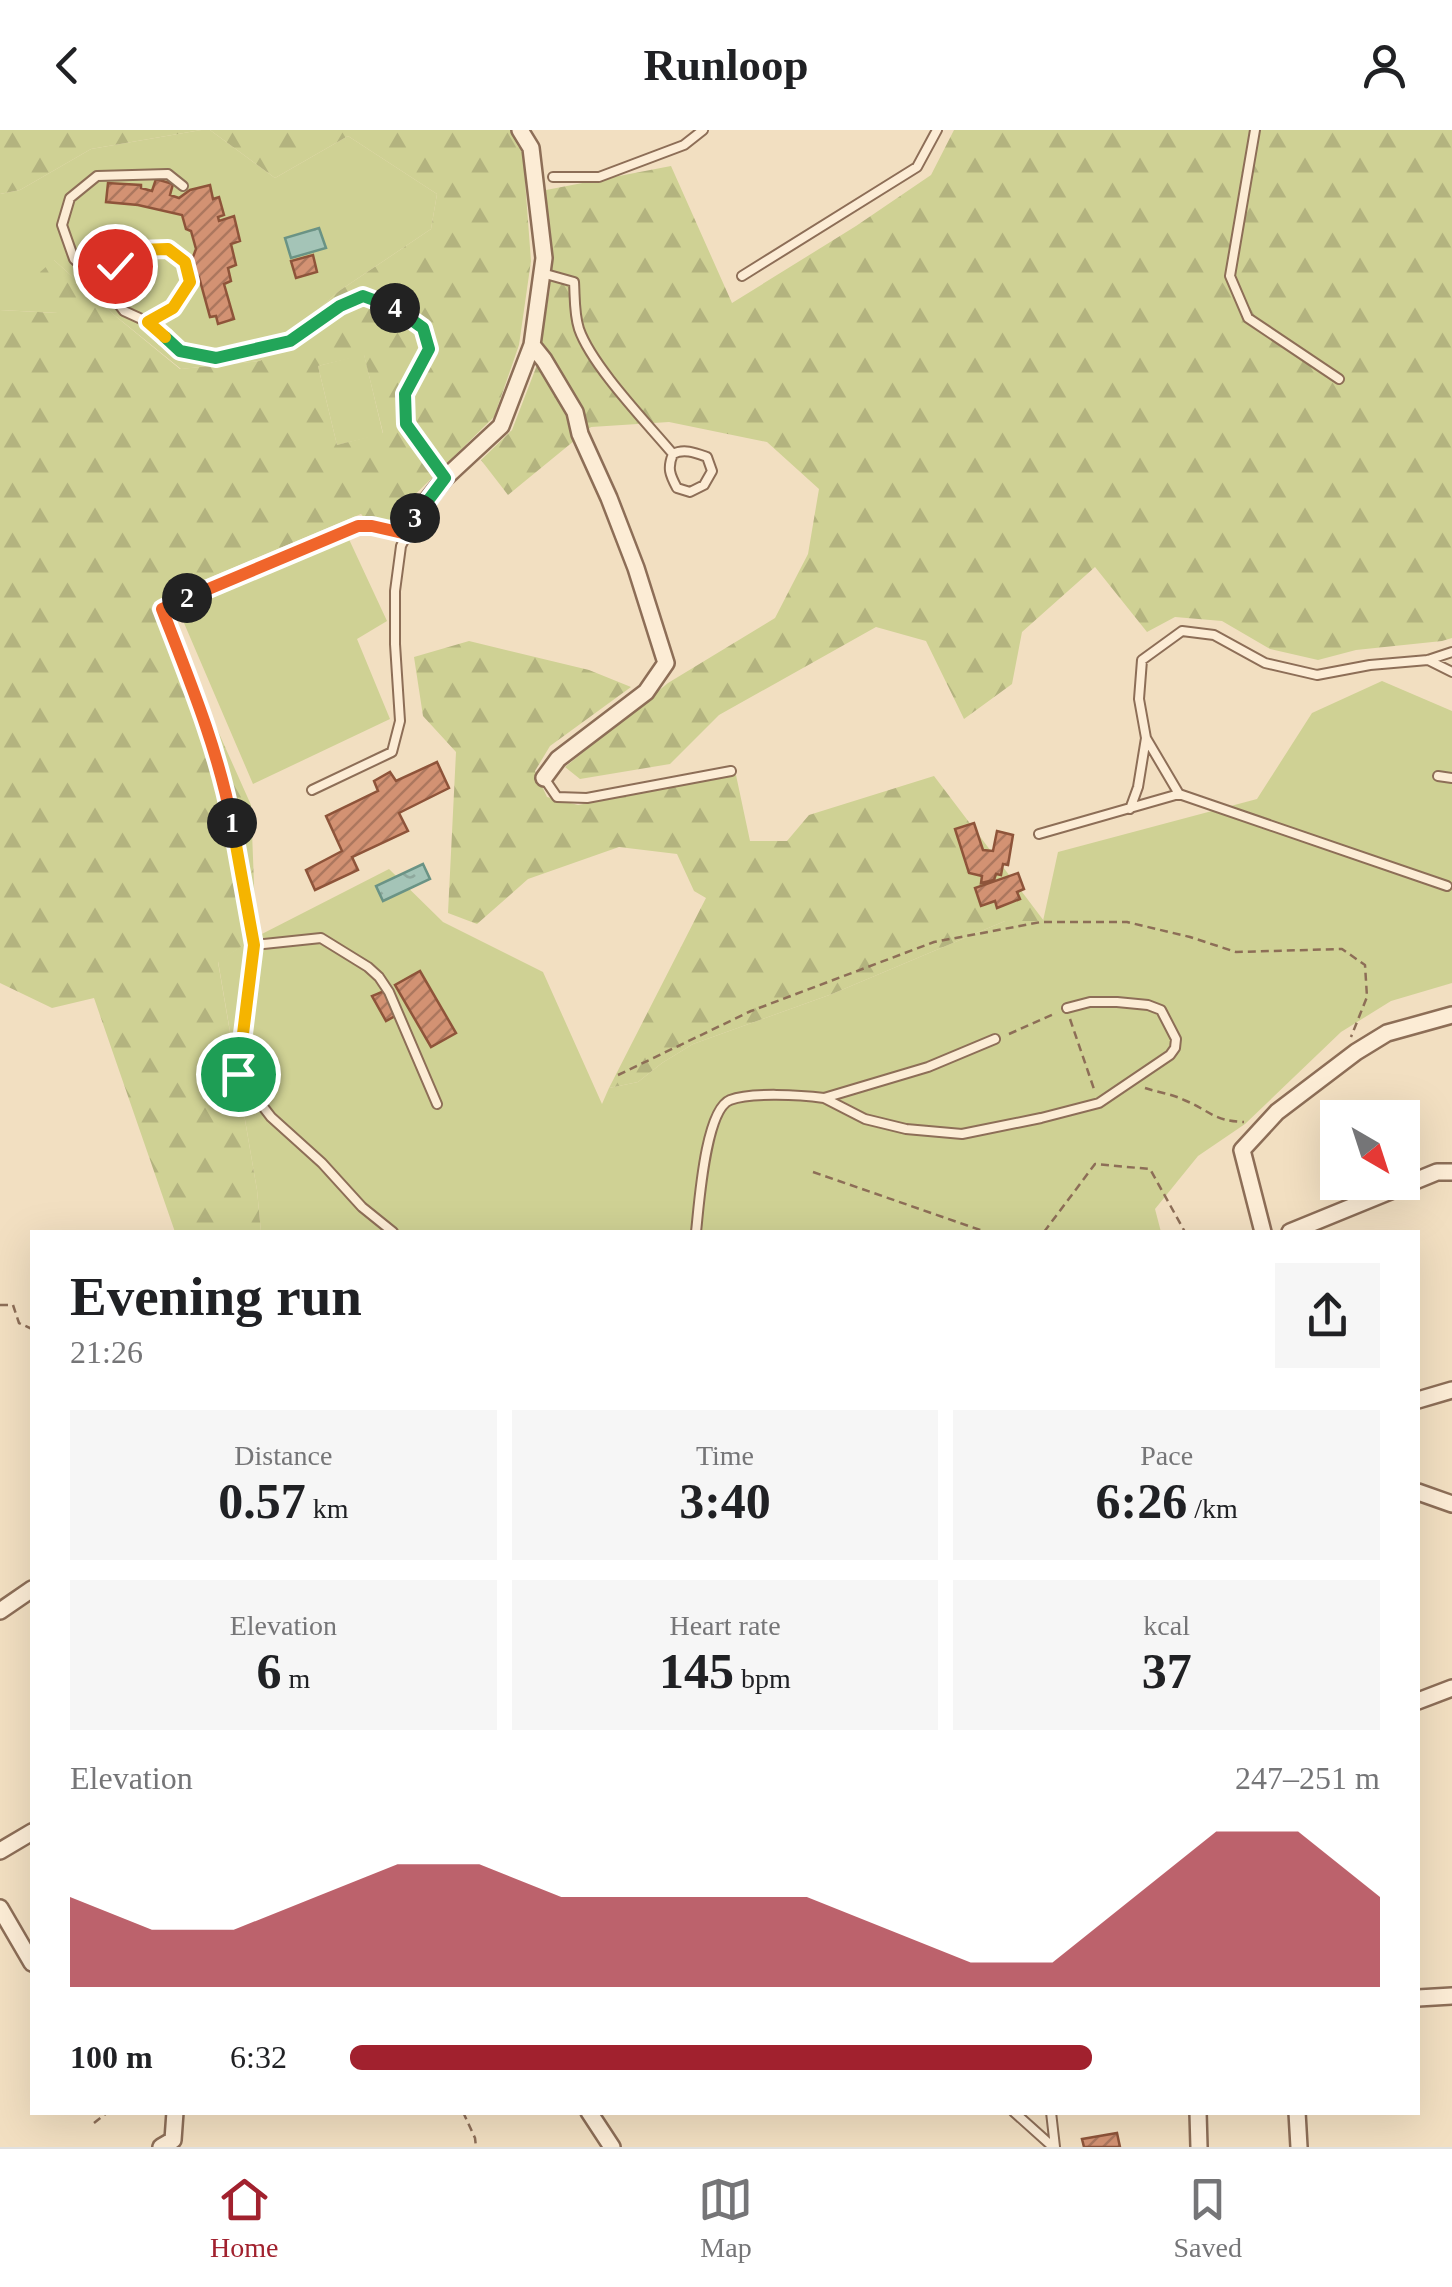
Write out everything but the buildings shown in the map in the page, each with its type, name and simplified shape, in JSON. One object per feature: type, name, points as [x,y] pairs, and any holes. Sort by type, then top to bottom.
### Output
[{"type":"street","points":[[419,510],[445,478],[502,426],[532,345],[544,258],[531,148],[520,130]]},
{"type":"street","points":[[534,180],[553,176]]},
{"type":"street","points":[[532,345],[575,412],[580,434],[636,568],[666,664],[646,692],[558,759],[544,778]]},
{"type":"street","points":[[1262,1230],[1242,1150],[1277,1112],[1356,1052],[1387,1033],[1452,1015]]},
{"type":"street","points":[[1295,1230],[1437,1172],[1452,1172]]},
{"type":"street","points":[[1420,1399],[1452,1390]]},
{"type":"street","points":[[1420,1493],[1452,1504]]},
{"type":"street","points":[[0,1611],[30,1590]]},
{"type":"street","points":[[1420,1699],[1452,1688]]},
{"type":"street","points":[[0,1851],[30,1833]]},
{"type":"street","points":[[0,1908],[30,1956]]},
{"type":"street","points":[[1420,1998],[1452,1996]]},
{"type":"street","points":[[167,2143],[174,2115]]},
{"type":"street","points":[[592,2115],[612,2147]]},
{"type":"street","points":[[1198,2115],[1199,2147]]},
{"type":"street","points":[[1297,2115],[1300,2147]]},
{"type":"lane","points":[[553,176],[598,177],[684,145],[702,130]]},
{"type":"lane","points":[[742,276],[917,167],[937,130]]},
{"type":"lane","points":[[1255,130],[1230,276],[1248,318],[1339,379]]},
{"type":"lane","points":[[184,186],[168,174],[97,176],[70,198],[62,224],[74,259],[107,288],[124,311],[148,322],[180,351],[216,358],[290,341],[340,306],[363,296],[394,308],[423,328],[429,349],[405,394],[406,424],[445,478]]},
{"type":"lane","points":[[107,288],[115,266],[138,250],[168,249],[183,259],[190,282],[173,308],[148,322]]},
{"type":"lane","points":[[542,274],[574,282],[577,323],[586,344],[673,454]]},
{"type":"lane","points":[[693,451],[707,457],[712,471],[704,485],[690,492],[676,488],[669,473],[673,454],[693,451]]},
{"type":"lane","points":[[312,790],[392,752],[400,722],[395,591],[401,546],[419,510]]},
{"type":"lane","points":[[391,1230],[271,1117],[238,1074],[254,945],[226,796],[200,706],[162,609],[358,526],[407,534]]},
{"type":"lane","points":[[1130,809],[1146,738],[1139,698],[1142,660],[1182,632],[1214,635],[1265,662],[1316,676],[1370,665],[1428,660],[1452,652]]},
{"type":"lane","points":[[1428,660],[1452,672]]},
{"type":"lane","points":[[1146,738],[1179,794]]},
{"type":"lane","points":[[544,778],[558,798],[587,798],[731,771]]},
{"type":"lane","points":[[1438,776],[1452,778]]},
{"type":"lane","points":[[1039,834],[1179,794],[1447,886]]},
{"type":"lane","points":[[254,945],[321,938],[379,976],[390,992],[437,1104]]},
{"type":"lane","points":[[824,1098],[865,1119],[906,1130],[962,1134],[1099,1103],[1175,1048],[1176,1039],[1164,1013],[1148,1005],[1090,1002],[1066,1008]]},
{"type":"lane","points":[[696,1230],[709,1134],[717,1111],[728,1100],[768,1095],[824,1098],[928,1067],[995,1040]]},
{"type":"lane","points":[[1017,2115],[1054,2147]]},
{"type":"lane","points":[[1051,2115],[1054,2147]]},
{"type":"path","points":[[618,1076],[751,1011],[934,942],[1041,922],[1126,922],[1236,952],[1342,949],[1365,965],[1367,997],[1348,1044]]},
{"type":"path","points":[[995,1040],[1066,1008],[1099,1103]]},
{"type":"path","points":[[1129,1083],[1186,1100],[1213,1116],[1248,1122]]},
{"type":"path","points":[[1046,1230],[1095,1164],[1150,1169],[1184,1230]]},
{"type":"path","points":[[812,1172],[980,1230]]},
{"type":"path","points":[[1,1306],[13,1305],[20,1323],[30,1328]]},
{"type":"path","points":[[94,2123],[104,2115]]},
{"type":"path","points":[[464,2115],[476,2147]]},
{"type":"green space","points":[[0,130],[201,130],[91,149],[20,190],[0,194]]},
{"type":"green space","points":[[210,130],[275,178],[348,136],[437,194],[431,229],[339,291],[260,361],[181,369],[54,260],[58,313],[0,310],[0,194],[20,190],[91,149]]},
{"type":"green space","points":[[210,130],[510,130],[523,154],[531,261],[519,345],[494,417],[377,532],[361,514],[159,599],[251,805],[256,937],[218,962],[261,1230],[174,1230],[94,998],[52,1008],[0,983],[0,310],[57,313],[40,272],[54,260],[180,369],[260,361],[339,291],[431,229],[437,194],[348,136],[275,178]],"holes":[[[364,355],[383,433],[337,445],[318,366]]]},
{"type":"green space","points":[[954,130],[1452,130],[1452,638],[1356,650],[1318,660],[1270,649],[1222,621],[1175,617],[1147,632],[1095,567],[1022,632],[1012,684],[964,719],[926,641],[876,627],[719,715],[670,764],[580,779],[565,767],[668,683],[775,618],[808,554],[819,489],[767,442],[669,422],[591,427],[508,495],[481,460],[512,430],[537,365],[550,289],[546,190],[671,166],[732,303],[931,175]]},
{"type":"green space","points":[[364,354],[383,434],[337,445],[318,366]]},
{"type":"green space","points":[[347,535],[387,621],[357,639],[390,719],[253,784],[178,609]]},
{"type":"green space","points":[[469,641],[589,670],[631,687],[550,746],[535,771],[547,797],[578,805],[736,775],[750,841],[787,841],[809,815],[934,776],[1044,921],[1005,921],[832,994],[693,1044],[638,1082],[609,1088],[706,898],[694,891],[677,854],[619,847],[528,879],[477,924],[448,913],[456,752],[423,716],[414,657]]},
{"type":"green space","points":[[1382,681],[1452,711],[1452,983],[1391,1001],[1341,1032],[1245,1124],[1198,1156],[1155,1209],[1160,1230],[261,1230],[218,961],[256,937],[389,869],[443,922],[543,972],[602,1104],[609,1088],[638,1082],[693,1044],[832,994],[1005,921],[1043,921],[1058,852],[1257,799],[1312,713]]},
{"type":"water","points":[[319,228],[326,248],[291,258],[285,238]]},
{"type":"water","points":[[423,864],[430,879],[383,901],[376,886]]},
{"type":"route","points":[[115,266],[138,250],[168,249],[183,259],[190,282],[173,308],[148,322],[180,351],[216,358],[290,341],[340,306],[363,296],[394,308],[423,328],[429,349],[405,394],[406,424],[445,478],[419,510],[407,534],[358,526],[162,609],[200,706],[226,796],[254,945],[238,1074]]}]
